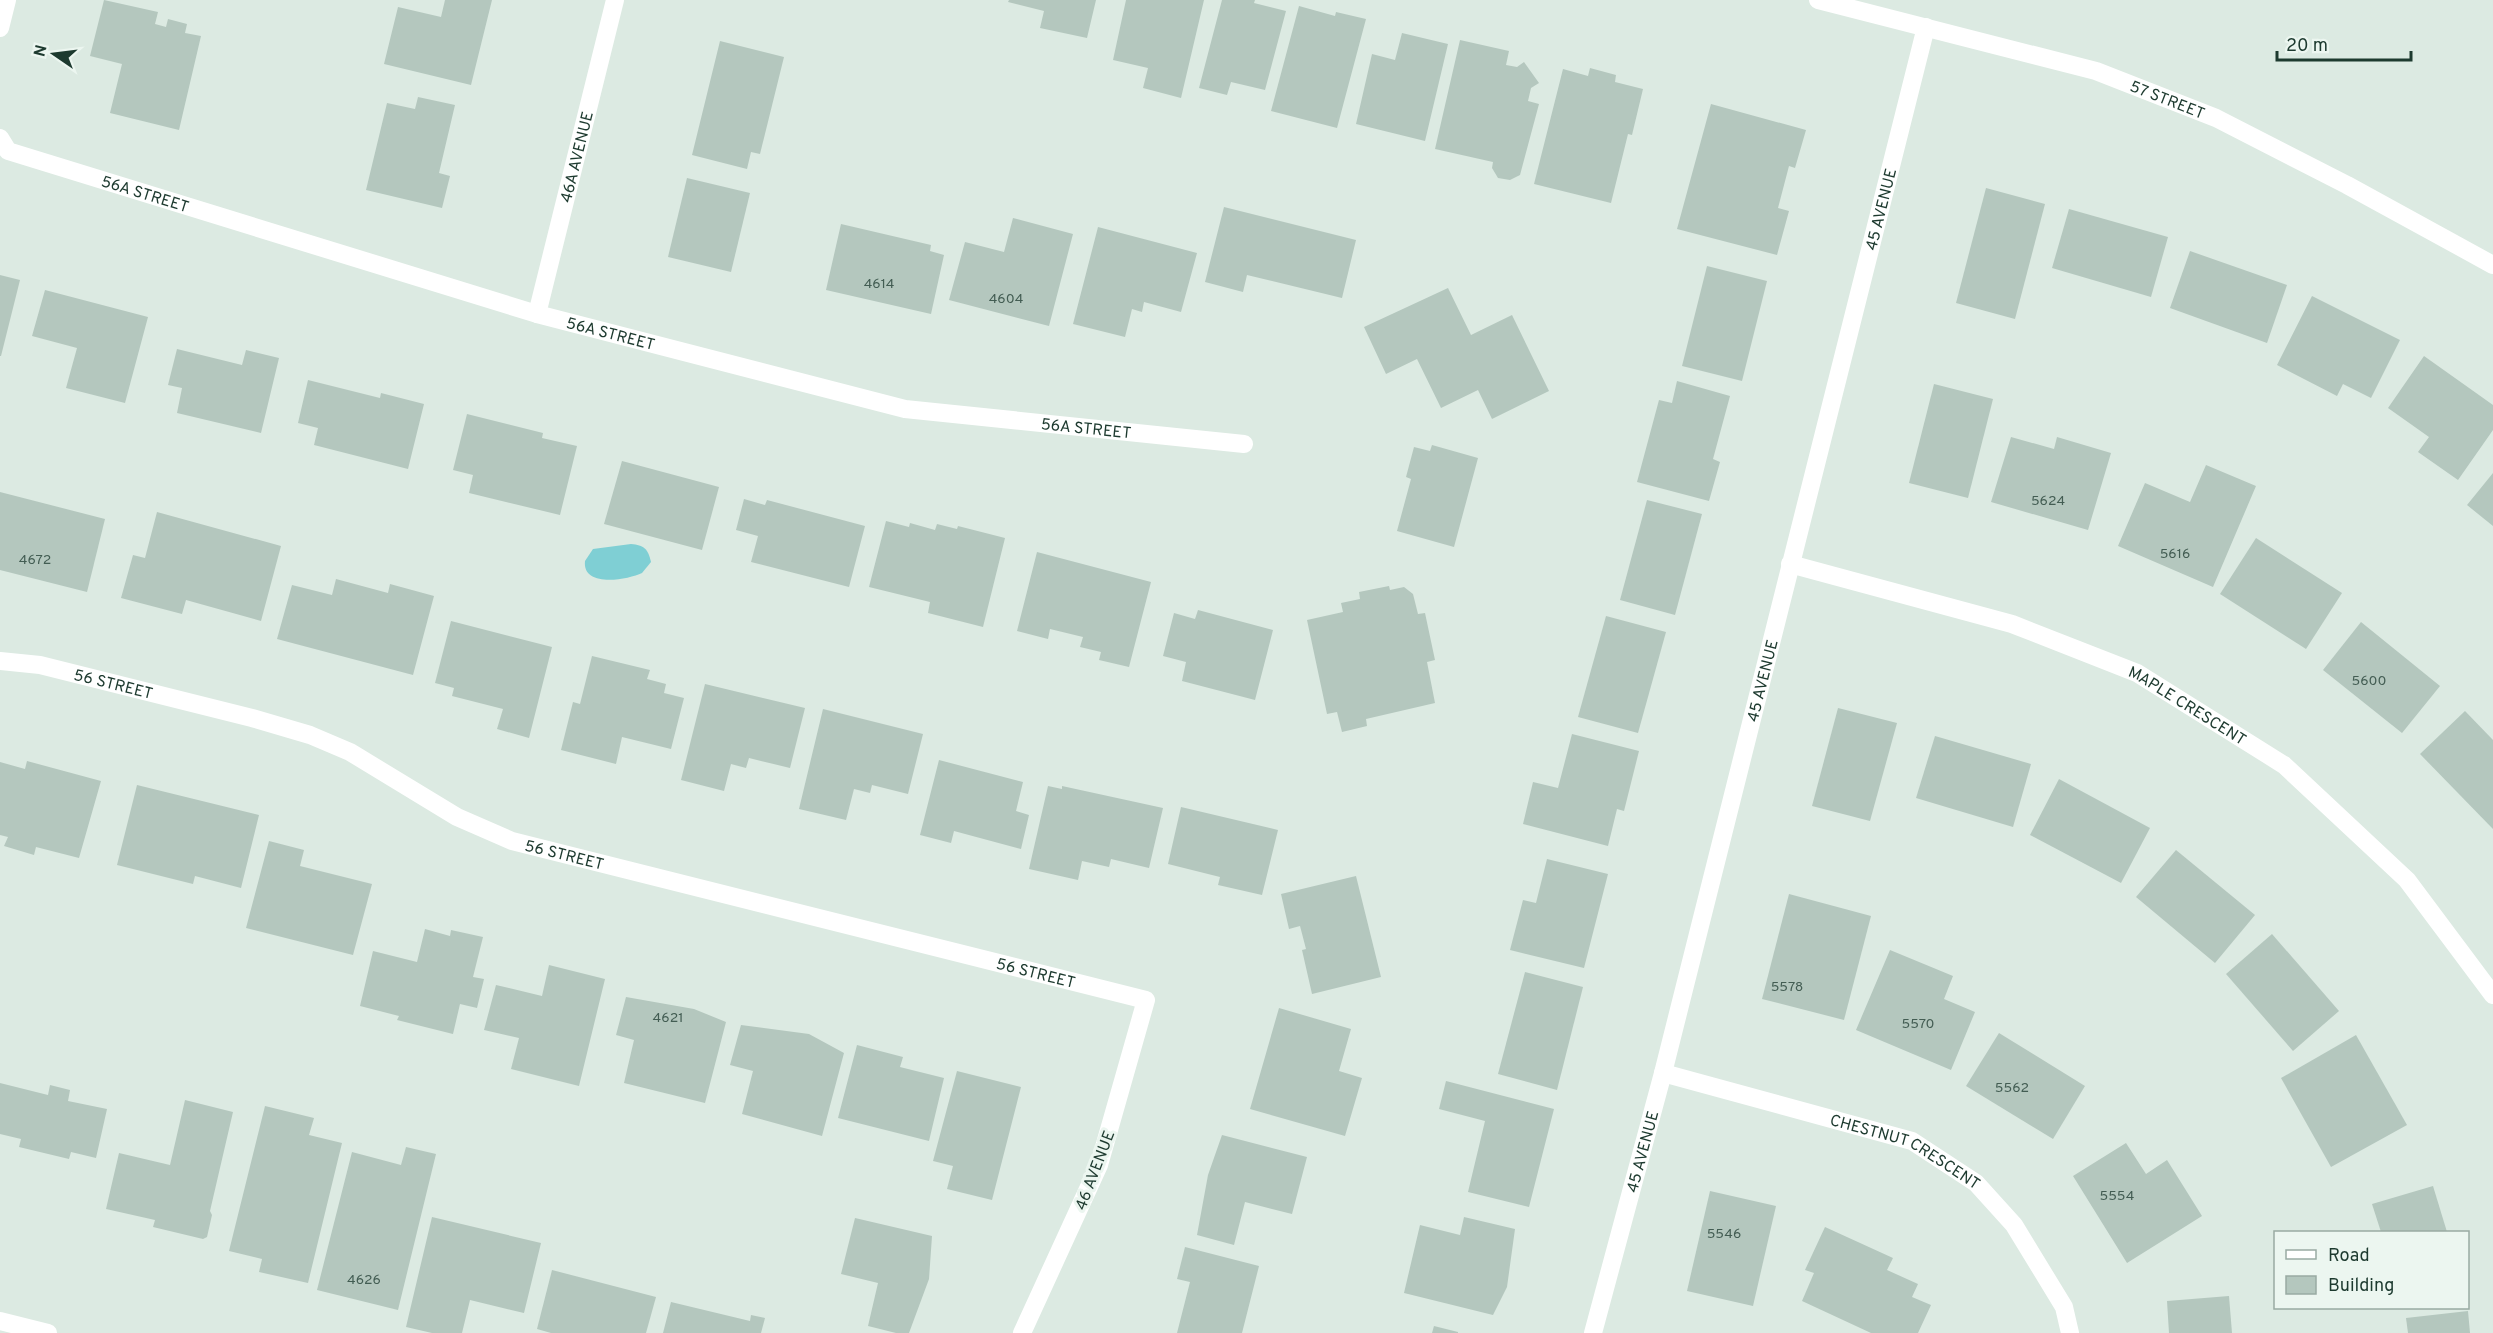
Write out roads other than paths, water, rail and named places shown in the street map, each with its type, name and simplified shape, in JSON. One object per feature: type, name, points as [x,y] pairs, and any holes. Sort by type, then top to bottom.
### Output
[{"type":"street","points":[[0,28],[7,0]]},
{"type":"street","name":"46A AVENUE","points":[[537,314],[615,0]]},
{"type":"street","name":"57 STREET","points":[[1818,0],[2096,71],[2216,117],[2493,265]]},
{"type":"street","name":"45 AVENUE","points":[[1593,1333],[1663,1073],[1926,27]]},
{"type":"street","name":"56A STREET","points":[[0,138],[8,151],[537,314],[905,410],[1244,444]]},
{"type":"street","name":"MAPLE CRESCENT","points":[[1790,564],[2012,624],[2137,673],[2284,765],[2407,880],[2493,995]]},
{"type":"street","name":"56 STREET","points":[[0,661],[40,665],[252,718],[310,735],[350,752],[457,817],[482,830],[512,841],[1146,1000]]},
{"type":"street","name":"46 AVENUE","points":[[1022,1333],[1041,1286],[1079,1211],[1099,1165],[1146,1000]]},
{"type":"street","name":"CHESTNUT CRESCENT","points":[[1663,1073],[1912,1141],[1976,1183],[2014,1225],[2064,1306],[2070,1333]]},
{"type":"street","points":[[0,1321],[48,1333]]},
{"type":"water","points":[[631,544],[645,548],[648,554],[651,562],[642,573],[607,580],[598,579],[586,570],[585,561],[593,549]]}]
